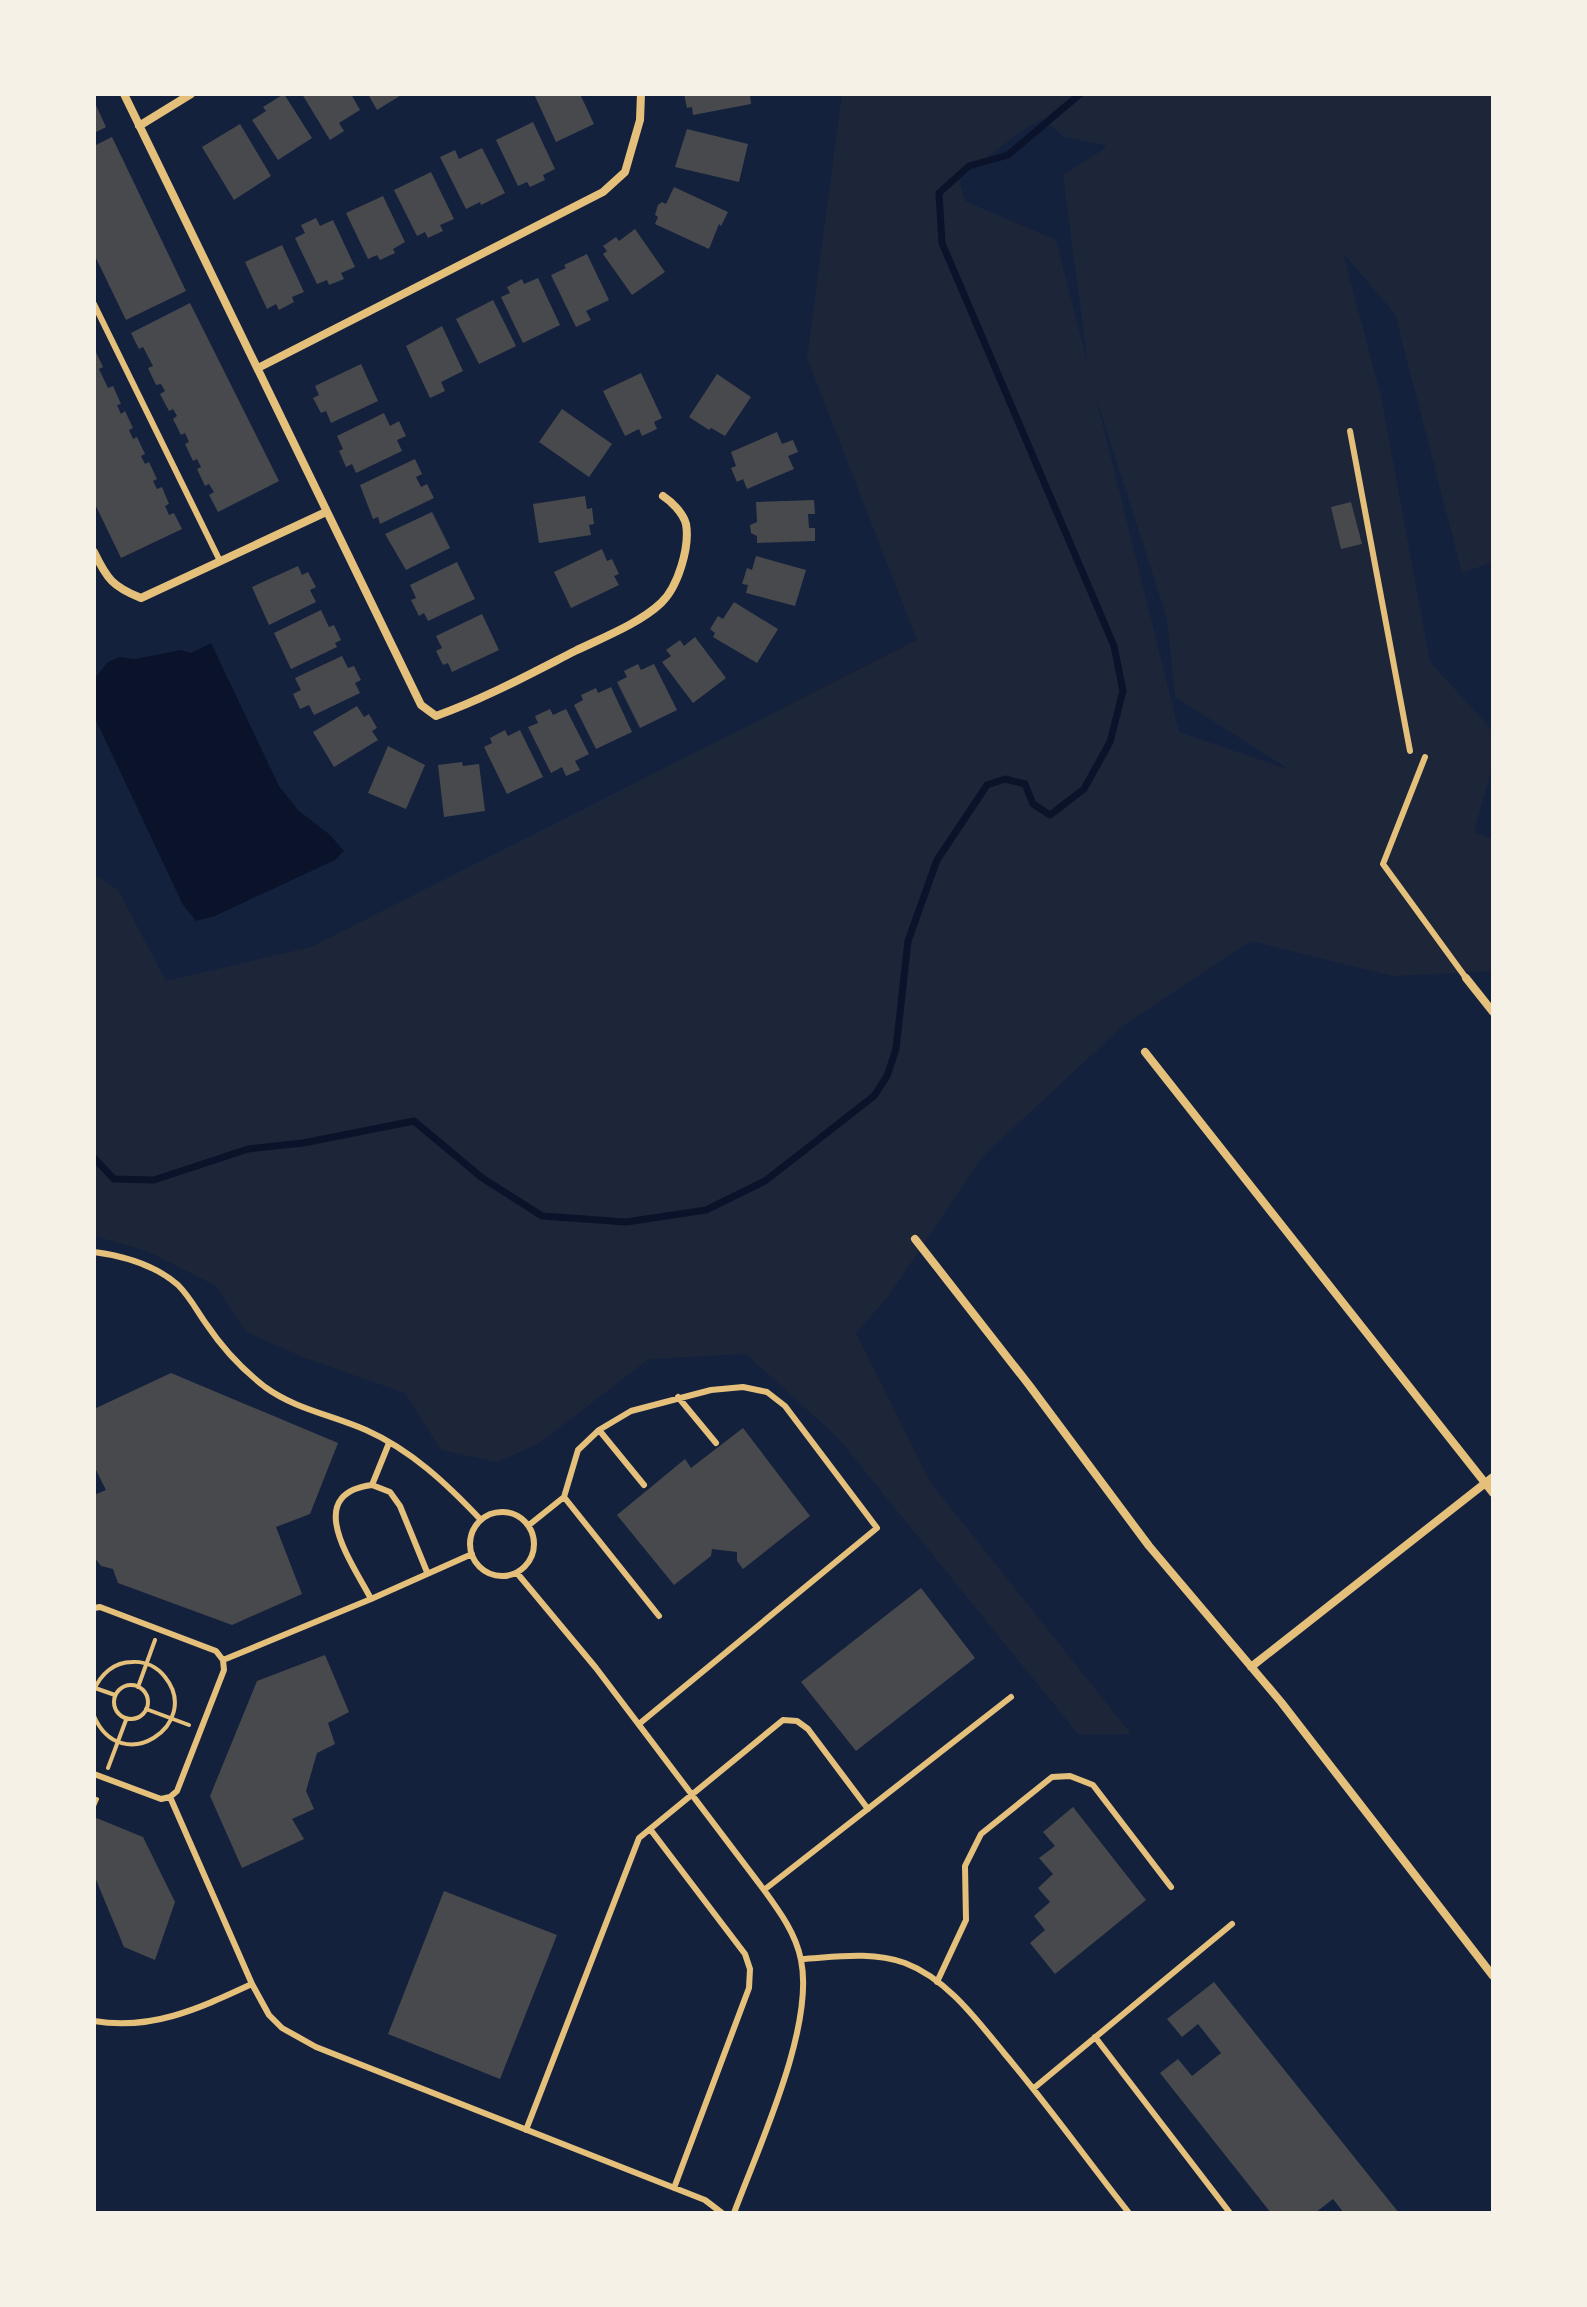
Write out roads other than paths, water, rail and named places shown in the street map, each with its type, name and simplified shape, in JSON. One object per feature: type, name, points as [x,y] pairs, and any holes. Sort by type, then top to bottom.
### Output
[{"type":"street","points":[[124,94],[421,705],[436,716],[464,706],[605,637],[660,604],[678,582],[686,523],[674,504],[663,496]]},
{"type":"street","points":[[139,126],[191,94]]},
{"type":"street","points":[[258,368],[603,192],[625,172],[640,120],[641,94]]},
{"type":"street","points":[[94,552],[105,576],[121,590],[141,598],[326,512]]},
{"type":"street","points":[[1466,978],[1493,1012]]},
{"type":"street","points":[[1145,1052],[1493,1493]]},
{"type":"street","points":[[915,1239],[1149,1546],[1281,1702],[1493,1976]]},
{"type":"street","points":[[1251,1667],[1493,1477]]},
{"type":"lane","points":[[94,304],[220,561]]},
{"type":"lane","points":[[1350,431],[1410,751]]},
{"type":"lane","points":[[1425,757],[1383,864],[1466,978]]},
{"type":"lane","points":[[94,1252],[129,1258],[176,1283],[237,1364],[267,1388],[306,1409],[344,1421],[389,1443],[433,1473],[481,1520]]},
{"type":"lane","points":[[529,1525],[564,1497],[578,1450],[599,1430],[631,1411],[678,1397],[743,1387],[767,1392],[785,1406],[877,1528],[639,1724]]},
{"type":"lane","points":[[678,1397],[716,1443]]},
{"type":"lane","points":[[599,1430],[644,1485]]},
{"type":"lane","points":[[372,1485],[389,1443]]},
{"type":"lane","points":[[371,1599],[335,1528],[336,1509],[356,1487],[372,1485],[390,1492],[400,1506],[427,1572]]},
{"type":"lane","points":[[564,1497],[659,1616]]},
{"type":"lane","points":[[501,1511],[511,1513],[529,1525],[534,1546],[532,1557],[517,1573],[507,1576],[485,1571],[472,1554],[471,1536],[481,1520],[501,1511]]},
{"type":"lane","points":[[223,1660],[472,1554]]},
{"type":"lane","points":[[517,1573],[531,1586],[639,1724],[764,1890],[783,1916],[801,1959],[805,1987],[799,2030],[734,2213]]},
{"type":"lane","points":[[94,1608],[100,1607],[216,1651],[223,1660],[224,1670],[177,1791],[170,1797],[161,1799],[94,1774]]},
{"type":"lane","points":[[764,1890],[1011,1697]]},
{"type":"lane","points":[[526,2130],[639,1838],[783,1720],[797,1721],[808,1729],[868,1809]]},
{"type":"lane","points":[[937,1982],[966,1920],[965,1866],[981,1834],[1052,1777],[1070,1776],[1093,1785],[1171,1887]]},
{"type":"lane","points":[[170,1797],[252,1984],[269,2015],[282,2028],[316,2047],[705,2200],[722,2213]]},
{"type":"lane","points":[[650,1829],[745,1954],[750,1969],[749,1988],[674,2188]]},
{"type":"lane","points":[[1034,2088],[1232,1924]]},
{"type":"lane","points":[[801,1959],[874,1956],[902,1962],[937,1982],[968,2009],[1034,2088],[1129,2213]]},
{"type":"lane","points":[[94,2021],[124,2025],[155,2021],[193,2011],[252,1984]]},
{"type":"lane","points":[[1095,2037],[1230,2213]]},
{"type":"waterway","points":[[94,1158],[114,1179],[154,1180],[248,1149],[303,1143],[414,1121],[481,1177],[542,1216],[626,1222],[706,1210],[765,1181],[874,1096],[887,1076],[896,1049],[908,941],[937,860],[987,785],[1005,779],[1025,784],[1033,804],[1050,815],[1084,789],[1110,742],[1123,691],[1114,646],[942,243],[939,193],[969,166],[1008,155],[1080,94]]}]
